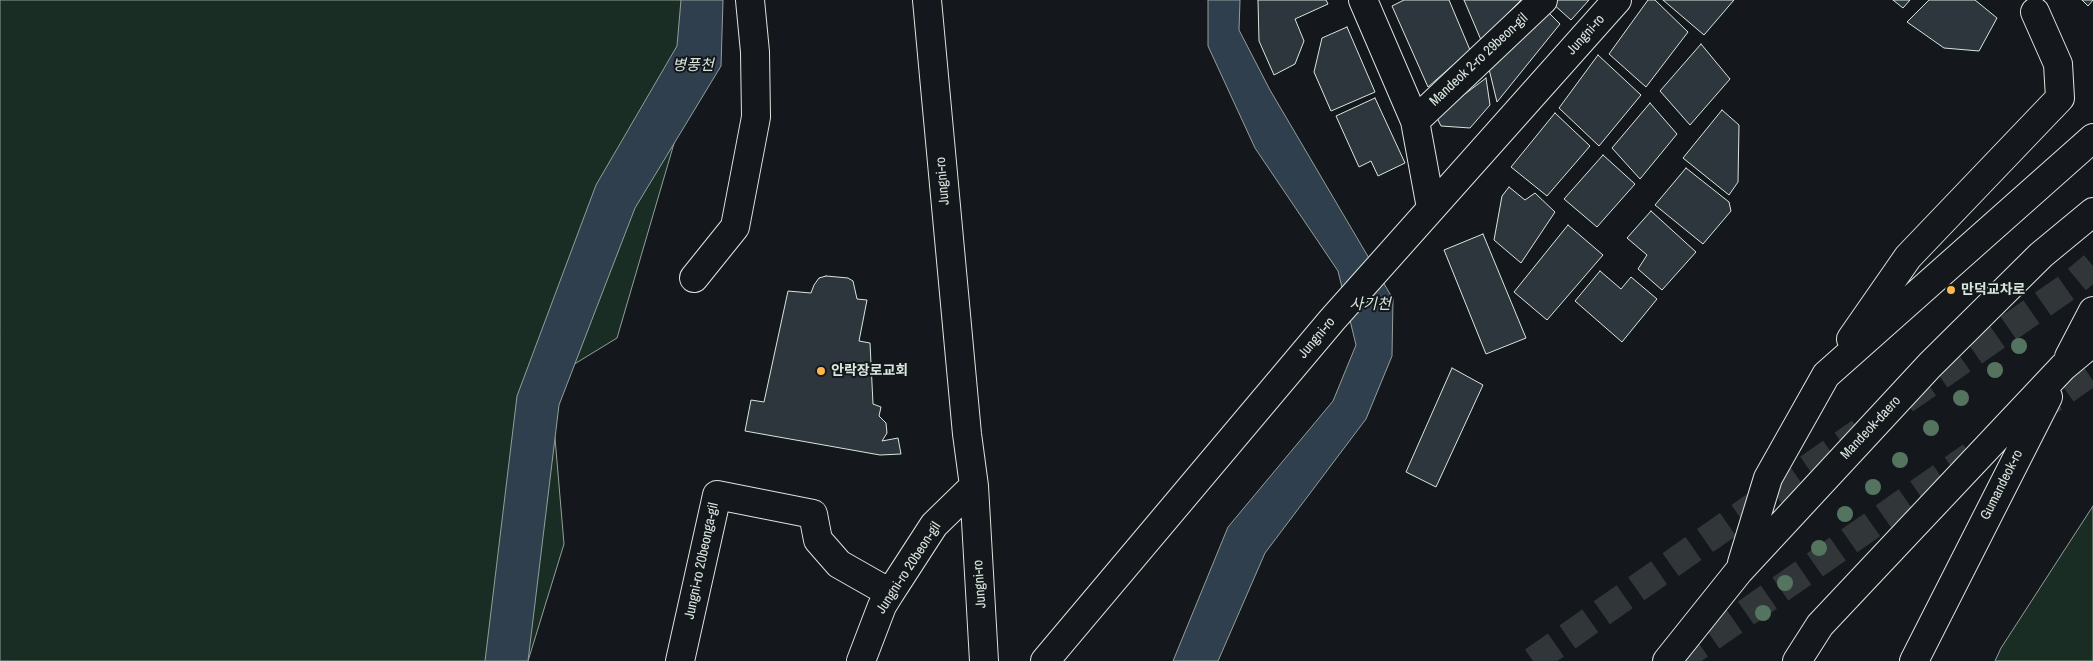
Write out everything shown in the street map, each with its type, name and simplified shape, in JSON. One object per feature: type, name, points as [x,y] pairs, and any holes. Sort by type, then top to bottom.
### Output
[{"type":"main road","points":[[694,278],[735,227],[756,117],[755,52],[750,0]]},
{"type":"main road","name":"Jungni-ro","points":[[927,0],[966,434],[974,486],[984,661]]},
{"type":"main road","name":"Mandeok 2-ro 29beon-gil","points":[[1363,0],[1415,121],[1431,208]]},
{"type":"main road","name":"Mandeok 2-ro 29beon-gil","points":[[1415,121],[1543,0]]},
{"type":"main road","name":"Jungni-ro","points":[[1045,661],[1332,320],[1617,0]]},
{"type":"main road","points":[[1739,571],[1768,478],[1826,375],[1908,256],[2060,98],[2058,64],[2035,4]]},
{"type":"main road","points":[[1826,375],[2093,138]]},
{"type":"main road","name":"Mandeok-daero","points":[[1667,661],[1739,571],[1930,365],[2041,255],[2093,212]]},
{"type":"main road","name":"Gumandeok-ro","points":[[1914,661],[2093,311]]},
{"type":"main road","points":[[1797,661],[1820,625],[2063,367],[2093,342]]},
{"type":"main road","name":"Jungni-ro 20beon-gil","points":[[861,661],[882,606],[890,593],[934,525],[974,486]]},
{"type":"main road","name":"Jungni-ro 20beonga-gil","points":[[680,661],[717,494],[812,514],[818,540],[839,564],[890,593]]},
{"type":"green space","points":[[0,0],[700,0],[709,24],[617,338],[550,379],[564,544],[528,661],[0,661]]},
{"type":"green space","points":[[2093,506],[2093,661],[1995,661],[2001,648]]},
{"type":"water","name":"병풍천","points":[[681,0],[723,0],[721,66],[635,208],[559,405],[528,661],[485,661],[517,396],[596,185],[677,46]]},
{"type":"water","name":"사기천","points":[[1208,0],[1240,0],[1239,30],[1270,90],[1393,299],[1392,356],[1366,419],[1265,553],[1218,661],[1173,661],[1228,527],[1333,401],[1356,345],[1338,271],[1255,148],[1208,46]]},
{"type":"building","points":[[1258,0],[1326,0],[1328,4],[1295,19],[1304,41],[1295,64],[1274,75],[1259,41]]},
{"type":"building","points":[[1404,0],[1449,0],[1470,50],[1428,87],[1392,6]]},
{"type":"building","points":[[1464,0],[1521,0],[1481,40]]},
{"type":"building","points":[[1555,0],[1589,0],[1571,20],[1552,3]]},
{"type":"building","points":[[1648,0],[1655,0],[1688,32],[1646,87],[1609,54]]},
{"type":"building","points":[[1663,0],[1734,0],[1704,35]]},
{"type":"building","points":[[1893,0],[1910,0],[1903,8]]},
{"type":"building","points":[[1929,0],[1975,0],[1997,18],[1979,51],[1944,48],[1907,22]]},
{"type":"building","points":[[2082,0],[2093,0],[2088,6]]},
{"type":"building","points":[[1549,13],[1560,24],[1497,102],[1489,69]]},
{"type":"building","points":[[1347,27],[1375,92],[1331,111],[1314,72],[1322,38]]},
{"type":"building","points":[[1701,44],[1730,79],[1690,125],[1660,91]]},
{"type":"building","points":[[1598,55],[1641,95],[1599,146],[1559,108]]},
{"type":"building","points":[[1486,78],[1490,105],[1470,128],[1441,126],[1436,116]]},
{"type":"building","points":[[1375,98],[1405,163],[1378,176],[1371,161],[1359,167],[1336,116]]},
{"type":"building","points":[[1650,103],[1677,134],[1640,179],[1612,148]]},
{"type":"building","points":[[1722,110],[1739,125],[1738,182],[1729,195],[1683,158]]},
{"type":"building","points":[[1555,113],[1590,146],[1547,196],[1511,167]]},
{"type":"building","points":[[1603,155],[1635,184],[1597,227],[1564,199]]},
{"type":"building","points":[[1686,168],[1729,202],[1731,211],[1703,244],[1655,205]]},
{"type":"building","points":[[1509,187],[1525,200],[1535,193],[1555,212],[1521,263],[1494,240],[1502,196]]},
{"type":"building","points":[[1651,211],[1696,252],[1662,290],[1638,269],[1647,255],[1627,238]]},
{"type":"building","points":[[1568,225],[1603,255],[1547,320],[1514,292]]},
{"type":"building","points":[[1483,234],[1526,338],[1486,354],[1444,250]]},
{"type":"building","points":[[1600,271],[1621,289],[1631,277],[1657,299],[1622,342],[1575,301]]},
{"type":"building","name":"안락장로교회","points":[[826,276],[848,278],[853,281],[857,299],[867,300],[859,341],[870,343],[873,404],[881,407],[879,416],[886,423],[887,433],[882,441],[898,438],[901,454],[880,455],[745,431],[751,400],[764,402],[788,291],[811,293],[819,278]]},
{"type":"building","points":[[1452,368],[1483,385],[1436,487],[1406,472]]},
{"type":"tunnel","points":[[1905,400],[2069,286],[2093,266]]},
{"type":"tunnel","points":[[2031,414],[2093,371]]},
{"type":"tunnel","points":[[1533,661],[1860,432]]},
{"type":"tunnel","points":[[1677,661],[1971,456]]},
{"type":"place","name":"만덕교차로","points":[[1951,290]]},
{"type":"place","name":"안락장로교회","points":[[821,371]]}]
